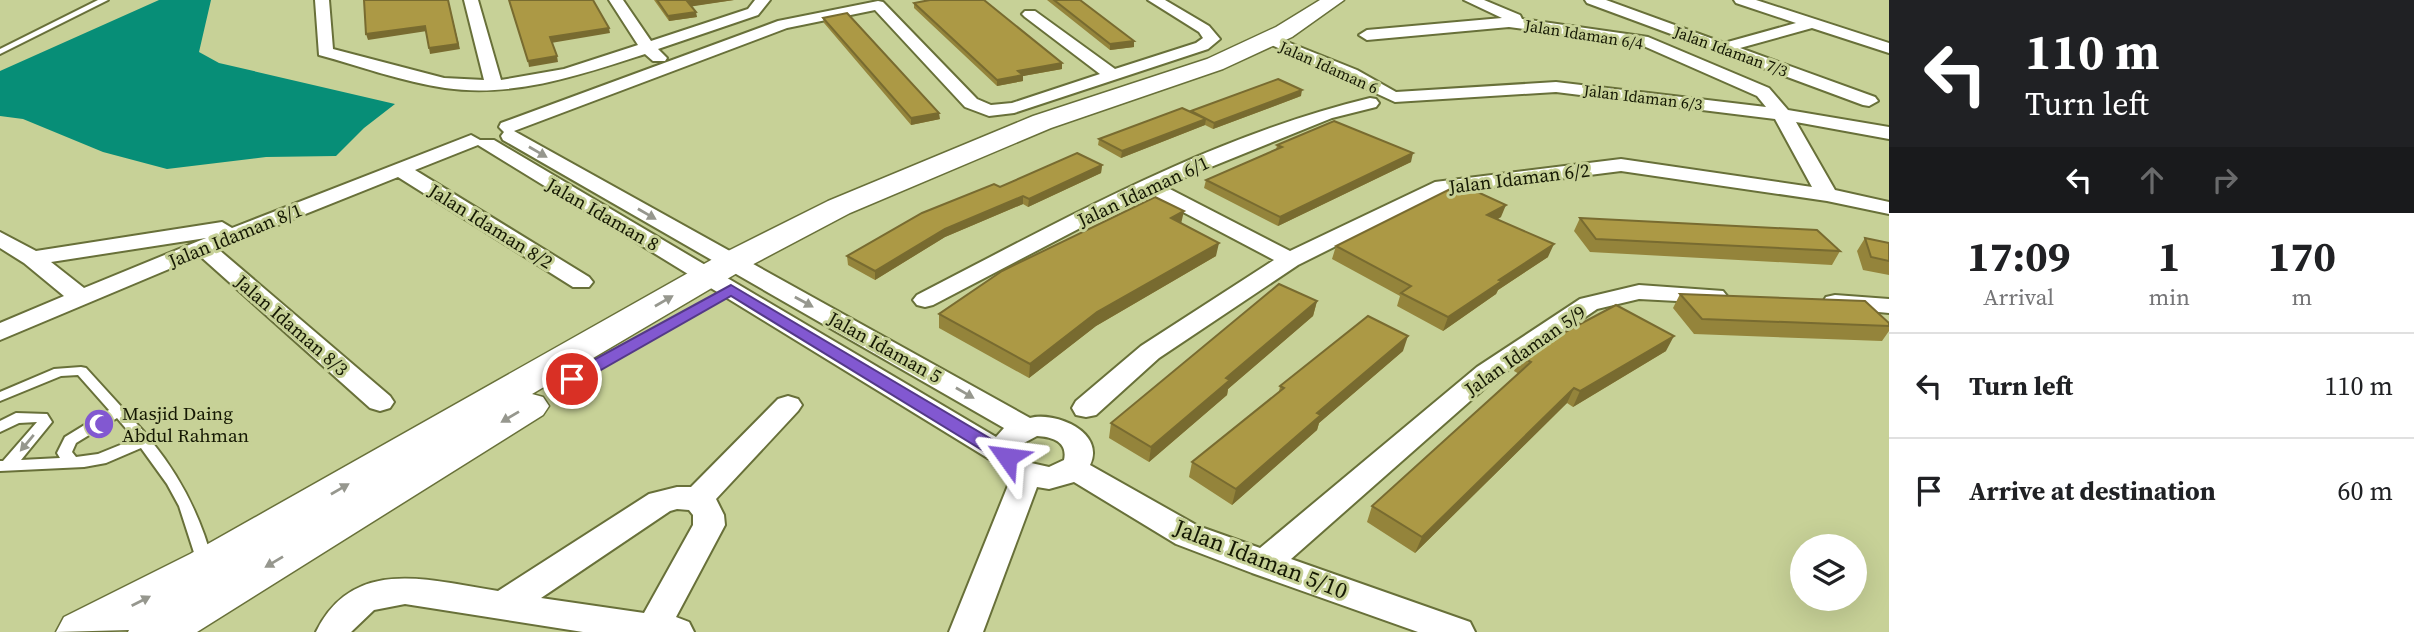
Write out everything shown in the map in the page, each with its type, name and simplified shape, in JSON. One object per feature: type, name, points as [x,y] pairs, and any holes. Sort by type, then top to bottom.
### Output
[{"type":"main road","points":[[1270,47],[1334,0]]},
{"type":"main road","points":[[153,632],[203,615],[839,207],[1042,122],[1270,47],[1329,23],[1359,0]]},
{"type":"main road","points":[[81,632],[206,567],[732,276]]},
{"type":"street","points":[[322,0],[325,52],[444,83],[494,86],[567,74],[753,12],[762,3]]},
{"type":"street","points":[[471,0],[494,86]]},
{"type":"street","points":[[616,0],[648,48],[668,66]]},
{"type":"street","points":[[509,131],[668,66],[783,24],[879,3],[971,103],[989,111],[1014,108],[1202,46],[1212,39],[1204,29],[1156,0]]},
{"type":"street","points":[[1471,0],[1531,25]]},
{"type":"street","name":"Jalan Idaman 7/3","points":[[1592,0],[1869,101]]},
{"type":"street","points":[[1741,0],[1889,48]]},
{"type":"street","points":[[1030,14],[1114,76]]},
{"type":"street","name":"Jalan Idaman 6/4","points":[[1367,35],[1489,23],[1531,25],[1642,40],[1753,86],[1770,99],[1782,114],[1827,195]]},
{"type":"street","points":[[1723,48],[1812,23]]},
{"type":"street","name":"Jalan Idaman 6","points":[[1270,47],[1351,74],[1392,96]]},
{"type":"street","name":"Jalan Idaman 6","points":[[1270,47],[1336,78],[1368,99]]},
{"type":"street","name":"Jalan Idaman 6/3","points":[[1392,96],[1556,87],[1782,114],[1889,132]]},
{"type":"street","name":"Jalan Idaman 6/3","points":[[1368,99],[1394,107],[1400,102],[1392,96]]},
{"type":"street","name":"Jalan Idaman 6/1","points":[[925,300],[1147,185],[1368,99]]},
{"type":"street","name":"Jalan Idaman 8/1","points":[[479,142],[470,136],[477,130],[496,125],[509,131]]},
{"type":"street","name":"Jalan Idaman 8","points":[[509,131],[605,190],[732,276]]},
{"type":"street","name":"Jalan Idaman 8","points":[[479,142],[583,201],[732,276]]},
{"type":"street","name":"Jalan Idaman 8/1","points":[[0,332],[266,222],[479,142]]},
{"type":"street","name":"Jalan Idaman 6/2","points":[[1086,408],[1150,352],[1290,260],[1435,188],[1621,165],[1827,195],[1889,208]]},
{"type":"street","name":"Jalan Idaman 8/2","points":[[401,170],[581,282]]},
{"type":"street","points":[[1147,185],[1290,260]]},
{"type":"street","points":[[583,201],[605,190]]},
{"type":"street","points":[[32,258],[266,222]]},
{"type":"street","points":[[0,239],[32,258],[81,298]]},
{"type":"street","name":"Jalan Idaman 8/3","points":[[203,247],[380,402]]},
{"type":"street","name":"Jalan Idaman 5","points":[[732,276],[1025,428]]},
{"type":"street","name":"Jalan Idaman 5","points":[[732,276],[1017,466]]},
{"type":"street","name":"Jalan Idaman 5/9","points":[[1263,564],[1486,373],[1589,304],[1639,292],[1736,297]]},
{"type":"street","points":[[1806,301],[1889,306]]},
{"type":"street","points":[[697,500],[788,405]]},
{"type":"street","points":[[1048,426],[1070,435],[1079,452],[1073,468],[1052,477],[1017,466],[1005,448],[1008,439],[1025,428],[1048,426]]},
{"type":"street","points":[[966,632],[1017,466]]},
{"type":"street","name":"Jalan Idaman 5/10","points":[[1073,468],[1187,535],[1458,632]]},
{"type":"street","points":[[335,629],[350,608],[366,596],[385,591],[660,631],[709,525],[710,514],[697,500],[674,497],[660,502],[502,606]]},
{"type":"lane","points":[[0,52],[104,0]]},
{"type":"lane","points":[[0,397],[60,372],[81,371],[146,440],[174,479],[200,537],[206,567],[203,615]]},
{"type":"lane","points":[[71,461],[64,453],[69,440],[118,411]]},
{"type":"lane","points":[[0,427],[16,418],[42,417],[45,422],[4,466]]},
{"type":"lane","points":[[4,466],[102,459],[146,440]]},
{"type":"water","points":[[159,0],[211,0],[199,52],[219,63],[395,104],[364,128],[336,156],[266,157],[167,169],[103,152],[23,119],[0,116],[0,71]]},
{"type":"building","points":[[364,0],[448,0],[458,44],[429,48],[425,26],[366,34]]},
{"type":"building","points":[[509,0],[593,0],[609,28],[550,37],[557,56],[528,61]]},
{"type":"building","points":[[657,0],[694,0],[687,1],[696,12],[668,16]]},
{"type":"building","points":[[930,0],[984,0],[1062,63],[1018,71],[1023,75],[997,80],[914,3]]},
{"type":"building","points":[[1054,0],[1080,0],[1134,41],[1110,44]]},
{"type":"building","points":[[847,13],[939,113],[911,118],[823,18]]},
{"type":"building","points":[[1278,79],[1302,90],[1214,123],[1191,111]]},
{"type":"building","points":[[1182,108],[1206,119],[1122,151],[1099,139]]},
{"type":"building","points":[[1334,121],[1413,153],[1280,217],[1206,180],[1282,147],[1277,145]]},
{"type":"building","points":[[1077,153],[1102,165],[1029,199],[1023,196],[945,229],[875,271],[847,256],[922,213],[994,184],[1000,187]]},
{"type":"building","points":[[1460,184],[1506,205],[1487,215],[1554,244],[1448,317],[1401,293],[1411,286],[1336,246]]},
{"type":"building","points":[[1155,197],[1184,211],[1171,218],[1219,243],[1097,312],[1030,364],[939,314],[1002,271]]},
{"type":"building","points":[[1580,218],[1817,230],[1840,251],[1596,239]]},
{"type":"building","points":[[1865,238],[1889,243],[1889,261],[1871,257]]},
{"type":"building","points":[[1279,284],[1317,301],[1226,378],[1230,380],[1151,447],[1111,423]]},
{"type":"building","points":[[1680,294],[1865,301],[1889,326],[1702,319]]},
{"type":"building","points":[[1616,305],[1674,336],[1580,391],[1574,388],[1422,537],[1372,506],[1531,362],[1520,356]]},
{"type":"building","points":[[1368,316],[1408,336],[1317,413],[1321,415],[1236,489],[1192,462],[1284,388],[1280,386]]},
{"type":"place","name":"Masjid Daing Abdul Rahman","points":[[99,424]]},
{"type":"route","points":[[572,379],[731,289],[1007,457]]}]
